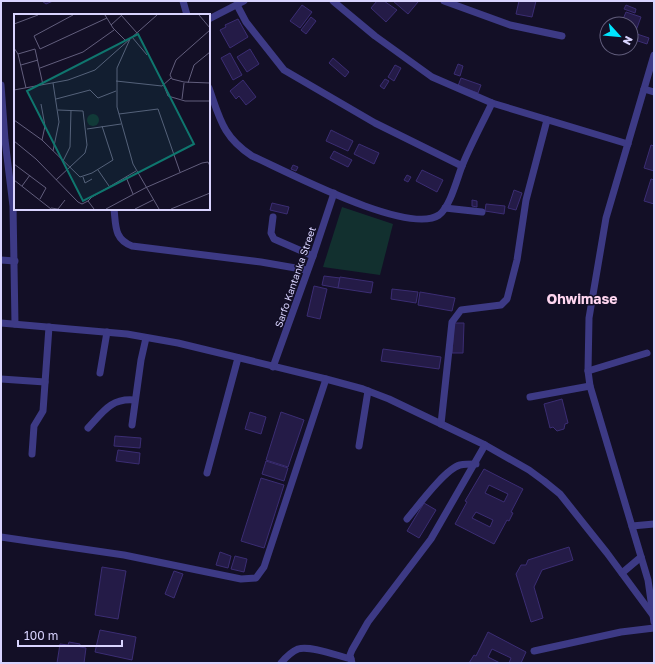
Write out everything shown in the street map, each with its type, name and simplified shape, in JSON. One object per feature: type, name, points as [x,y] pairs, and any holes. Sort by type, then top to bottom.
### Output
[{"type":"street","points":[[183,1],[187,14]]},
{"type":"street","points":[[210,19],[244,1]]},
{"type":"street","points":[[333,1],[375,36],[432,77],[492,103],[628,144]]},
{"type":"street","points":[[444,1],[510,25],[562,36]]},
{"type":"street","points":[[236,6],[246,22],[284,70],[375,123],[462,166]]},
{"type":"street","points":[[653,618],[652,590],[590,386],[588,371],[589,318],[604,234],[654,55]]},
{"type":"street","points":[[1,85],[11,161],[15,261],[15,324]]},
{"type":"street","points":[[644,89],[654,92]]},
{"type":"street","points":[[210,91],[221,123],[237,146],[252,156],[380,212],[410,219],[427,220],[438,215],[445,208],[462,166],[492,103]]},
{"type":"street","points":[[441,424],[452,322],[461,310],[501,304],[507,299],[517,260],[526,200],[547,120]]},
{"type":"street","name":"Sarfo Kantanka Street","points":[[273,367],[334,193]]},
{"type":"street","points":[[445,208],[482,212]]},
{"type":"street","points":[[114,210],[117,233],[120,240],[132,246],[246,260],[307,270]]},
{"type":"street","points":[[273,217],[271,233],[274,239],[313,256]]},
{"type":"street","points":[[1,260],[15,261]]},
{"type":"street","points":[[1,323],[107,332],[146,338],[238,358],[326,379],[368,391],[441,424],[485,445],[529,470],[560,494],[622,573],[653,618]]},
{"type":"street","points":[[32,454],[34,426],[43,411],[49,327]]},
{"type":"street","points":[[100,374],[107,332]]},
{"type":"street","points":[[132,425],[134,400],[146,338]]},
{"type":"street","points":[[588,371],[647,353]]},
{"type":"street","points":[[207,472],[238,358]]},
{"type":"street","points":[[1,379],[45,382]]},
{"type":"street","points":[[1,537],[124,555],[241,579],[256,578],[264,567],[326,379]]},
{"type":"street","points":[[530,398],[590,386]]},
{"type":"street","points":[[359,446],[368,391]]},
{"type":"street","points":[[88,428],[108,407],[117,401],[134,400]]},
{"type":"street","points":[[281,663],[289,654],[299,648],[309,648],[351,661],[352,650],[368,622],[431,539],[476,464],[485,445]]},
{"type":"street","points":[[407,519],[438,482],[455,467],[460,465],[476,464]]},
{"type":"street","points":[[632,526],[654,524]]},
{"type":"street","points":[[622,573],[641,557]]},
{"type":"street","points":[[534,652],[621,632],[654,628]]},
{"type":"green space","points":[[342,207],[393,224],[380,275],[323,267]]},
{"type":"building","points":[[42,1],[53,1],[46,4]]},
{"type":"building","points":[[377,1],[384,1],[397,10],[386,22],[371,8]]},
{"type":"building","points":[[393,1],[417,1],[418,2],[408,14]]},
{"type":"building","points":[[519,1],[536,1],[532,17],[516,14]]},
{"type":"building","points":[[302,5],[312,12],[300,28],[290,21]]},
{"type":"building","points":[[626,5],[636,9],[635,13],[624,9]]},
{"type":"building","points":[[626,12],[638,16],[624,16]]},
{"type":"building","points":[[311,17],[316,21],[306,34],[301,30]]},
{"type":"building","points":[[238,19],[248,37],[230,48],[220,30],[226,27],[225,25]]},
{"type":"building","points":[[639,35],[649,38],[647,44],[639,41]]},
{"type":"building","points":[[250,49],[259,64],[247,72],[237,57]]},
{"type":"building","points":[[230,53],[242,75],[233,80],[221,58]]},
{"type":"building","points":[[333,58],[349,72],[345,77],[329,63]]},
{"type":"building","points":[[458,64],[463,66],[460,76],[454,74]]},
{"type":"building","points":[[395,65],[401,68],[394,81],[388,77]]},
{"type":"building","points":[[461,78],[481,85],[478,93],[458,86]]},
{"type":"building","points":[[385,79],[389,81],[384,89],[380,86]]},
{"type":"building","points":[[243,80],[256,97],[246,105],[239,96],[236,99],[230,91]]},
{"type":"building","points":[[331,130],[353,141],[348,151],[326,141]]},
{"type":"building","points":[[359,144],[379,153],[374,164],[354,154]]},
{"type":"building","points":[[651,145],[654,146],[654,171],[644,168]]},
{"type":"building","points":[[334,151],[352,160],[348,167],[330,158]]},
{"type":"building","points":[[293,165],[298,167],[296,171],[291,169]]},
{"type":"building","points":[[422,170],[443,180],[437,192],[416,181]]},
{"type":"building","points":[[407,175],[411,177],[408,182],[404,180]]},
{"type":"building","points":[[651,179],[654,180],[654,204],[644,201]]},
{"type":"building","points":[[514,190],[522,193],[516,210],[508,208]]},
{"type":"building","points":[[472,200],[477,201],[477,207],[472,206]]},
{"type":"building","points":[[272,203],[289,207],[287,214],[270,210]]},
{"type":"building","points":[[486,204],[505,206],[504,214],[485,211]]},
{"type":"building","points":[[324,276],[340,278],[338,288],[322,285]]},
{"type":"building","points":[[340,277],[373,282],[371,293],[338,288]]},
{"type":"building","points":[[314,286],[327,289],[320,319],[307,316]]},
{"type":"building","points":[[392,289],[418,292],[416,303],[391,299]]},
{"type":"building","points":[[420,292],[455,298],[452,311],[418,305]]},
{"type":"building","points":[[454,323],[464,323],[463,353],[452,353]]},
{"type":"building","points":[[383,349],[441,357],[439,369],[381,361]]},
{"type":"building","points":[[562,399],[568,423],[565,424],[564,429],[557,431],[553,427],[550,428],[544,404]]},
{"type":"building","points":[[250,412],[266,417],[261,434],[245,429]]},
{"type":"building","points":[[281,412],[304,420],[288,467],[266,460]]},
{"type":"building","points":[[115,436],[141,438],[140,448],[114,446]]},
{"type":"building","points":[[118,450],[140,453],[139,464],[116,461]]},
{"type":"building","points":[[266,461],[288,468],[284,481],[262,474]]},
{"type":"building","points":[[484,469],[523,489],[511,512],[513,513],[509,521],[507,520],[494,544],[455,524],[467,502],[465,501]],"holes":[[[489,485],[508,494],[504,502],[485,493]],[[476,512],[493,520],[490,527],[472,518]]]},
{"type":"building","points":[[261,478],[284,485],[264,548],[241,541]]},
{"type":"building","points":[[424,503],[436,510],[419,538],[407,531]]},
{"type":"building","points":[[569,547],[573,560],[542,570],[534,587],[543,618],[531,622],[516,574],[521,565],[526,565],[528,560]]},
{"type":"building","points":[[220,552],[231,556],[228,568],[216,565]]},
{"type":"building","points":[[235,556],[247,559],[244,572],[231,569]]},
{"type":"building","points":[[102,567],[126,571],[118,619],[95,615]]},
{"type":"building","points":[[174,571],[183,574],[174,598],[165,594]]},
{"type":"building","points":[[100,630],[136,637],[132,660],[95,652]]},
{"type":"building","points":[[488,632],[526,652],[521,663],[509,663],[511,658],[492,649],[488,657],[500,663],[469,663],[474,655],[476,656]]},
{"type":"building","points":[[69,642],[80,644],[80,647],[86,648],[84,663],[57,663],[60,644],[68,645]]},
{"type":"district","name":"Ohwimase","points":[[582,299]]}]
